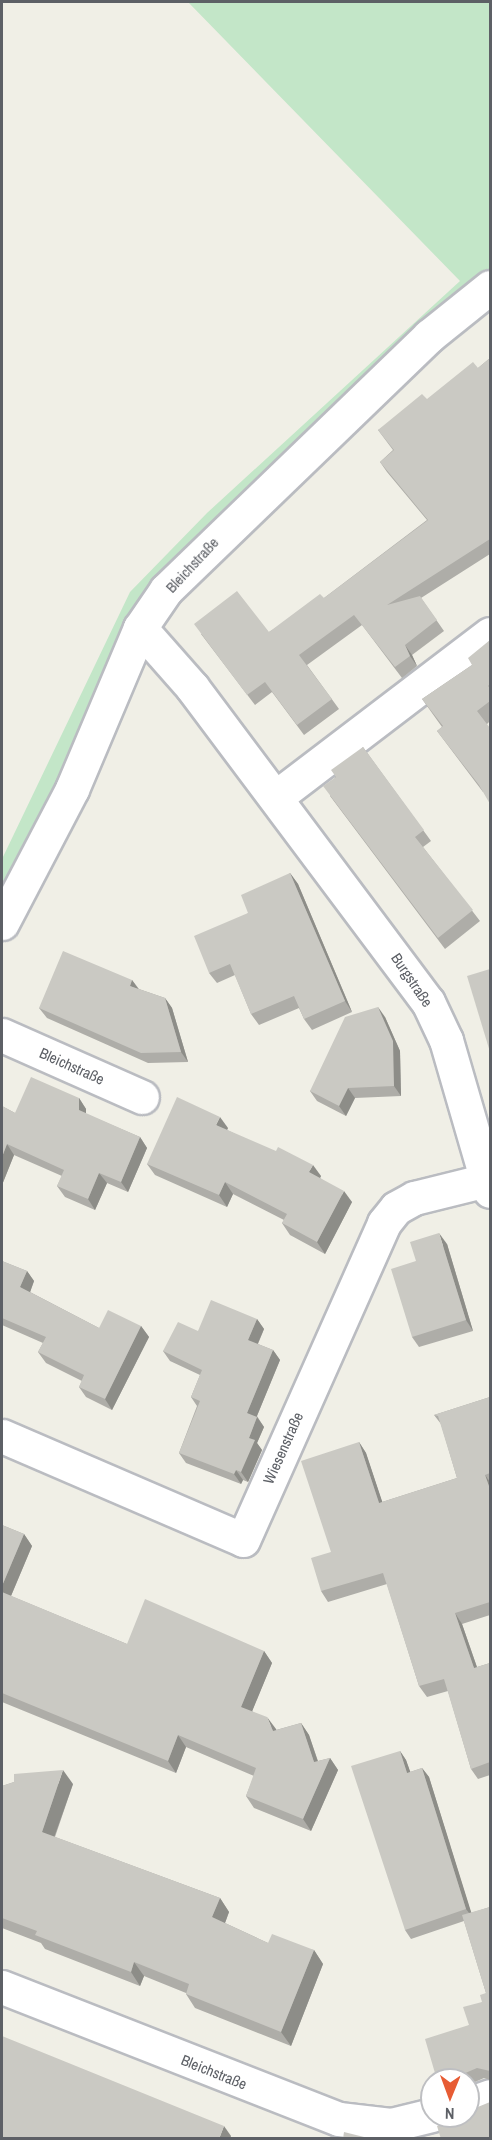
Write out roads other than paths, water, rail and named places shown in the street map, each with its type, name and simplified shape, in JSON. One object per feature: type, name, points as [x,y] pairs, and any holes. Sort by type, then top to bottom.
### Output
[{"type":"street","name":"Bleichstraße","points":[[2,923],[72,789],[140,628],[166,590],[203,551],[429,336],[490,287]]},
{"type":"street","name":"Burgstraße","points":[[140,628],[192,687],[428,1002],[446,1040],[489,1186]]},
{"type":"street","points":[[276,797],[490,634]]},
{"type":"street","name":"Bleichstraße","points":[[2,1035],[142,1098]]},
{"type":"street","name":"Wiesenstraße","points":[[2,1436],[243,1540],[384,1223],[396,1208],[414,1198],[489,1186]]},
{"type":"street","name":"Bleichstraße","points":[[2,1987],[339,2119],[391,2125],[420,2118]]}]
